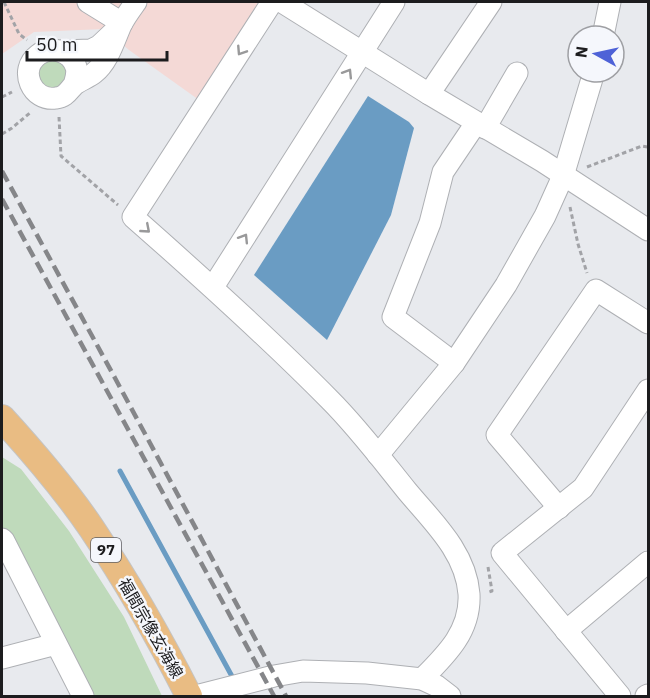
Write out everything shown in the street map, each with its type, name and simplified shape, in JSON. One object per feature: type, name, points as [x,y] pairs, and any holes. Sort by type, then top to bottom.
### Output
[{"type":"main road","name":"福間宗像玄海線","points":[[2,418],[38,458],[91,528],[160,639],[189,696]]},
{"type":"street","points":[[88,2],[122,23]]},
{"type":"street","points":[[122,23],[92,50],[51,52],[34,58],[29,66],[28,75],[37,93],[60,94],[95,73],[107,57],[122,23],[136,2]]},
{"type":"street","points":[[272,2],[133,217],[213,288],[332,401],[457,554],[466,574],[469,596],[464,625],[450,651],[422,679]]},
{"type":"street","points":[[282,2],[481,126],[542,161],[648,230]]},
{"type":"street","points":[[213,288],[394,2]]},
{"type":"street","points":[[429,94],[490,2]]},
{"type":"street","points":[[605,24],[610,2]]},
{"type":"street","points":[[51,52],[69,56],[75,65],[77,75],[60,94]]},
{"type":"street","points":[[454,363],[393,317],[430,222],[443,172],[481,126],[517,73]]},
{"type":"street","points":[[378,456],[454,363],[506,285],[545,216],[563,176],[590,84]]},
{"type":"street","points":[[559,508],[497,435],[596,290],[648,324]]},
{"type":"street","points":[[620,696],[502,553],[584,488],[648,390]]},
{"type":"street","points":[[2,540],[83,696]]},
{"type":"street","points":[[566,632],[648,562]]},
{"type":"street","points":[[2,658],[56,644]]},
{"type":"street","points":[[196,696],[303,671],[367,673],[422,679],[437,686],[450,696]]},
{"type":"path","points":[[4,2],[19,34],[51,52]]},
{"type":"path","points":[[60,94],[61,156],[133,217]]},
{"type":"path","points":[[2,134],[60,94]]},
{"type":"path","points":[[612,158],[642,146],[648,147]]},
{"type":"path","points":[[578,244],[590,284],[596,290]]},
{"type":"shaded area","points":[[2,2],[257,2],[259,7],[199,100],[129,50],[104,29],[34,32],[2,54]]},
{"type":"green space","points":[[47,58],[62,60],[69,72],[64,85],[51,90],[39,82],[37,68]]},
{"type":"green space","points":[[2,457],[21,469],[69,531],[124,617],[162,696],[92,696],[10,534],[2,528]]},
{"type":"water","points":[[368,96],[409,122],[414,128],[391,215],[327,340],[254,275]]},
{"type":"waterway","points":[[120,471],[234,680]]},
{"type":"railway","points":[[2,171],[286,696]]},
{"type":"railway","points":[[2,199],[274,696]]}]
